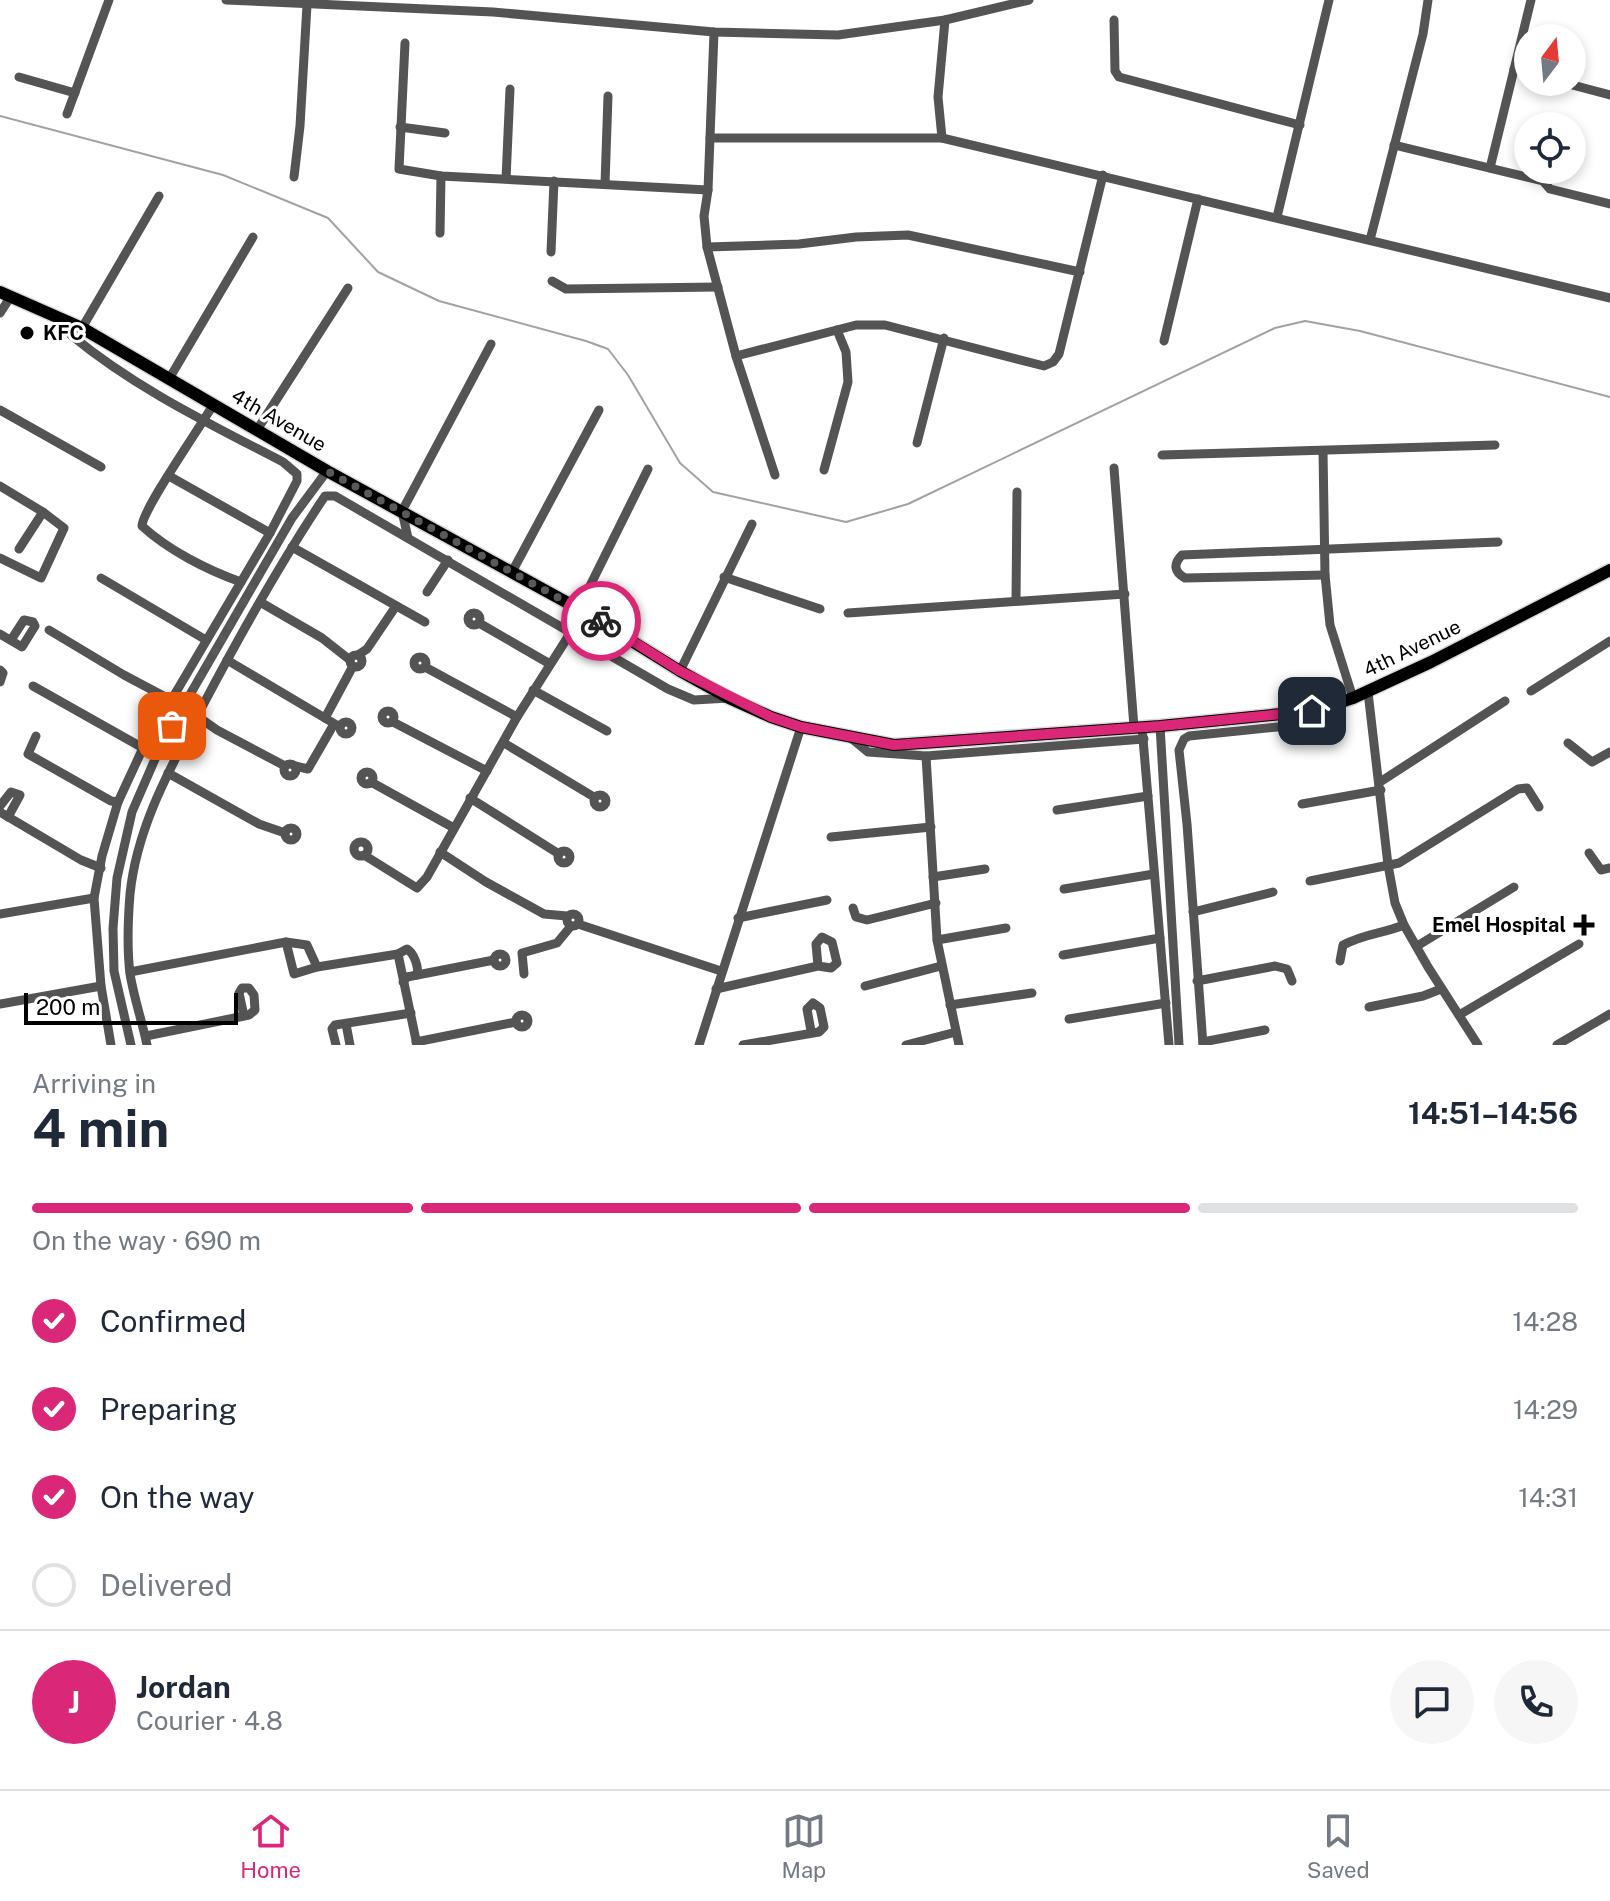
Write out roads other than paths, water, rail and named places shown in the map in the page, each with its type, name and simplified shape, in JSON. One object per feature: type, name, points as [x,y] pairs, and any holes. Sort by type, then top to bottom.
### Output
[{"type":"main road","name":"4th Avenue","points":[[6,294],[82,328],[327,471],[579,608],[729,698],[801,727],[894,745],[1140,731],[1160,726],[1297,713],[1368,692],[1610,570]]},
{"type":"street","points":[[67,114],[109,0]]},
{"type":"street","points":[[226,0],[493,12],[714,32],[838,35],[945,20],[1029,0]]},
{"type":"street","points":[[493,0],[493,12]]},
{"type":"street","points":[[1277,217],[1329,0]]},
{"type":"street","points":[[1370,240],[1423,34],[1428,0]]},
{"type":"street","points":[[1525,24],[1531,0]]},
{"type":"street","points":[[294,177],[307,5]]},
{"type":"street","points":[[942,138],[938,97],[945,20]]},
{"type":"street","points":[[1114,20],[1115,71],[1119,77],[1300,125]]},
{"type":"street","points":[[714,32],[708,190],[704,216],[707,247],[736,356],[775,475]]},
{"type":"street","points":[[405,43],[399,169],[441,176],[708,190]]},
{"type":"street","points":[[1490,168],[1514,69]]},
{"type":"street","points":[[19,77],[75,93]]},
{"type":"street","points":[[506,179],[510,89]]},
{"type":"street","points":[[1586,89],[1610,95]]},
{"type":"street","points":[[605,184],[608,96]]},
{"type":"street","points":[[400,127],[445,133]]},
{"type":"street","points":[[710,138],[942,138],[1610,298]]},
{"type":"street","points":[[1394,145],[1543,181],[1550,189],[1610,204]]},
{"type":"street","points":[[736,356],[856,325],[885,325],[1044,366],[1053,362],[1059,354],[1103,175]]},
{"type":"street","points":[[440,233],[441,176]]},
{"type":"street","points":[[551,252],[554,181]]},
{"type":"street","points":[[82,328],[159,196]]},
{"type":"street","points":[[1164,341],[1198,199]]},
{"type":"street","points":[[707,247],[799,244],[908,235],[1080,272]]},
{"type":"street","points":[[169,379],[253,237]]},
{"type":"street","points":[[552,281],[566,289],[718,287]]},
{"type":"street","points":[[257,430],[348,288]]},
{"type":"street","points":[[0,313],[6,294]]},
{"type":"street","points":[[69,321],[71,335],[103,362],[204,421],[283,462],[297,474],[297,481],[270,533],[143,748],[118,802],[102,856],[94,898],[101,986],[111,1045]]},
{"type":"street","points":[[824,470],[848,382],[846,352],[837,330]]},
{"type":"street","points":[[917,443],[944,338]]},
{"type":"street","points":[[408,538],[402,511],[491,344]]},
{"type":"street","points":[[213,405],[142,520],[142,526],[214,572],[241,582]]},
{"type":"street","points":[[0,410],[101,467]]},
{"type":"street","points":[[512,572],[599,410]]},
{"type":"street","points":[[217,428],[226,413]]},
{"type":"street","points":[[255,447],[273,439]]},
{"type":"street","points":[[1162,455],[1495,445]]},
{"type":"street","points":[[1323,451],[1325,575],[1330,625],[1353,698]]},
{"type":"street","points":[[1114,468],[1148,796],[1169,1045]]},
{"type":"street","points":[[579,608],[648,469]]},
{"type":"street","points":[[131,1045],[114,971],[113,928],[117,878],[132,812],[162,743],[292,518],[327,471]]},
{"type":"street","points":[[169,476],[270,533]]},
{"type":"street","points":[[0,486],[64,528],[41,578],[0,558]]},
{"type":"street","points":[[1016,601],[1017,492]]},
{"type":"street","points":[[244,1016],[146,1041],[130,972],[130,894],[137,853],[168,773],[227,660],[325,496],[330,494],[682,695],[700,701],[729,698]]},
{"type":"street","points":[[19,549],[43,512]]},
{"type":"street","points":[[292,518],[293,545]]},
{"type":"street","points":[[680,671],[752,524]]},
{"type":"street","points":[[1325,575],[1185,578],[1175,568],[1182,555],[1498,542]]},
{"type":"street","points":[[253,561],[262,551],[278,544]]},
{"type":"street","points":[[293,545],[425,622]]},
{"type":"street","points":[[427,592],[448,560]]},
{"type":"street","points":[[724,577],[820,609]]},
{"type":"street","points":[[101,578],[206,640]]},
{"type":"street","points":[[848,613],[1125,594]]},
{"type":"street","points":[[260,602],[354,660]]},
{"type":"street","points":[[197,716],[217,730],[290,766],[308,769],[333,723],[354,660],[367,649],[396,606]]},
{"type":"street","points":[[479,623],[550,664]]},
{"type":"street","points":[[49,630],[171,700]]},
{"type":"street","points":[[364,855],[417,888],[427,877],[517,717],[571,632]]},
{"type":"street","points":[[0,634],[11,640]]},
{"type":"street","points":[[1531,691],[1610,641]]},
{"type":"street","points":[[227,660],[333,723]]},
{"type":"street","points":[[425,667],[517,717]]},
{"type":"street","points":[[0,670],[3,673],[0,682]]},
{"type":"street","points":[[33,686],[143,748]]},
{"type":"street","points":[[533,690],[607,731]]},
{"type":"street","points":[[1368,692],[1395,903],[1404,925],[1441,989],[1477,1044],[1465,1045]]},
{"type":"street","points":[[1302,804],[1380,786],[1505,701]]},
{"type":"street","points":[[393,722],[487,771]]},
{"type":"street","points":[[1265,1030],[1203,1043],[1179,750],[1184,739],[1327,722]]},
{"type":"street","points":[[1160,726],[1179,1045]]},
{"type":"street","points":[[699,1045],[801,727]]},
{"type":"street","points":[[849,736],[868,752],[926,756],[1140,731]]},
{"type":"street","points":[[36,736],[28,754],[111,801],[118,802]]},
{"type":"street","points":[[504,743],[594,797]]},
{"type":"street","points":[[1568,743],[1592,762],[1610,752]]},
{"type":"street","points":[[926,756],[937,940],[959,1045]]},
{"type":"street","points":[[168,773],[259,824],[285,833]]},
{"type":"street","points":[[371,782],[454,828]]},
{"type":"street","points":[[1310,881],[1399,863],[1518,789],[1527,788],[1539,807]]},
{"type":"street","points":[[1164,789],[1183,801]]},
{"type":"street","points":[[1057,810],[1148,796]]},
{"type":"street","points":[[470,798],[559,854]]},
{"type":"street","points":[[3,812],[81,860],[101,868]]},
{"type":"street","points":[[831,837],[931,827]]},
{"type":"street","points":[[440,852],[544,914],[721,971]]},
{"type":"street","points":[[1589,853],[1601,870],[1610,868]]},
{"type":"street","points":[[933,877],[985,869]]},
{"type":"street","points":[[1064,889],[1154,874]]},
{"type":"street","points":[[1417,946],[1514,887]]},
{"type":"street","points":[[1193,912],[1273,892]]},
{"type":"street","points":[[0,914],[94,898]]},
{"type":"street","points":[[738,918],[827,900]]},
{"type":"street","points":[[853,908],[856,917],[867,920],[936,903]]},
{"type":"street","points":[[524,974],[522,953],[557,943],[572,922]]},
{"type":"street","points":[[1340,961],[1343,945],[1364,934],[1389,931],[1404,925]]},
{"type":"street","points":[[937,940],[1006,928]]},
{"type":"street","points":[[1063,955],[1160,938]]},
{"type":"street","points":[[130,972],[286,942],[307,945],[317,967]]},
{"type":"street","points":[[286,942],[294,974],[317,967],[398,954],[407,949],[418,970],[417,975]]},
{"type":"street","points":[[1459,1015],[1579,944]]},
{"type":"street","points":[[398,954],[417,1043],[516,1022]]},
{"type":"street","points":[[403,982],[407,977],[494,960]]},
{"type":"street","points":[[716,989],[818,966]]},
{"type":"street","points":[[865,986],[941,966]]},
{"type":"street","points":[[1197,981],[1275,966],[1287,969],[1292,981]]},
{"type":"street","points":[[0,1004],[101,986]]},
{"type":"street","points":[[1369,1007],[1423,996],[1441,989]]},
{"type":"street","points":[[950,1005],[1032,993]]},
{"type":"street","points":[[1069,1019],[1166,1003]]},
{"type":"street","points":[[336,1045],[332,1026],[411,1013]]},
{"type":"street","points":[[1557,1045],[1610,1014]]},
{"type":"street","points":[[346,1024],[350,1045]]},
{"type":"street","points":[[743,1045],[811,1031]]},
{"type":"street","points":[[906,1045],[956,1032]]},
{"type":"waterway","points":[[0,116],[223,175],[328,218],[378,272],[439,301],[608,349],[628,375],[680,463],[713,492],[846,522],[908,504],[1275,328],[1305,321],[1360,331],[1610,397]]},
{"type":"place","name":"KFC","points":[[27,333]]},
{"type":"place","name":"Emel Hospital","points":[[1584,925]]}]
